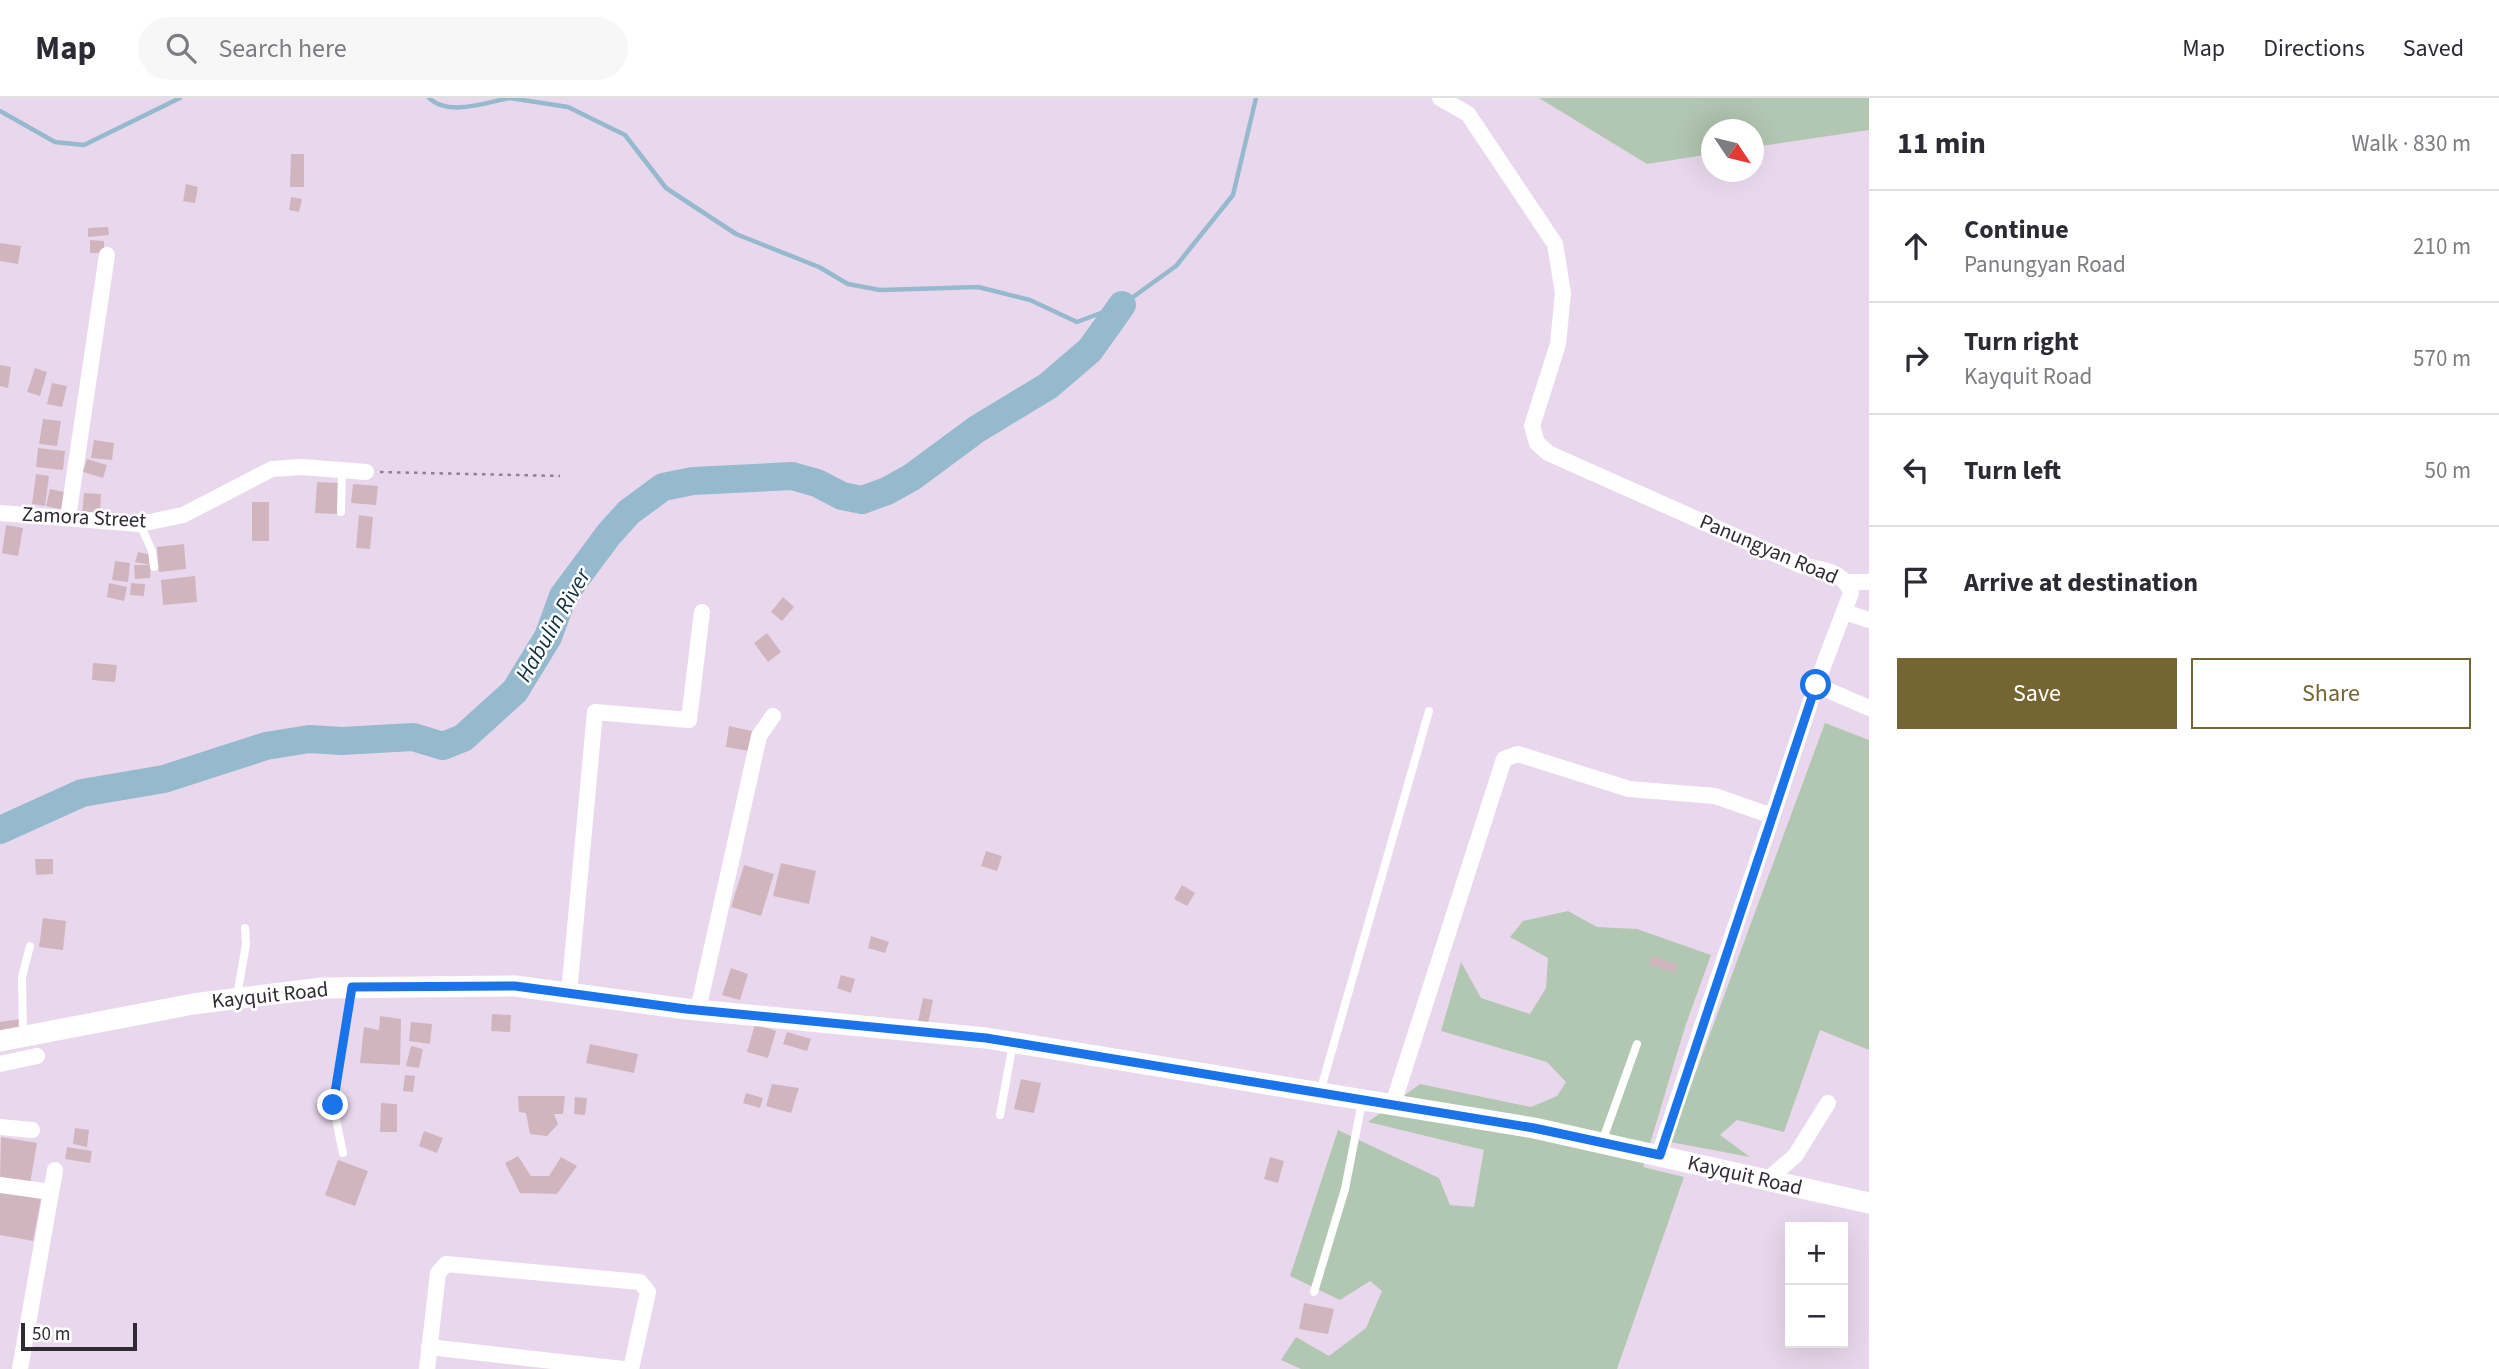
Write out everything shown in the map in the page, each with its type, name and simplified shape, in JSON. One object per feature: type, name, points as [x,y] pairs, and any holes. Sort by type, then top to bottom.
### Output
[{"type":"street","name":"Panungyan Road","points":[[1440,98],[1468,114],[1555,244],[1563,293],[1559,344],[1532,426],[1537,443],[1548,453],[1802,566],[1828,570],[1848,582],[1851,593],[1816,685],[1660,1155]]},
{"type":"street","points":[[68,518],[107,255]]},
{"type":"street","name":"Zamora Street","points":[[0,513],[140,524],[183,515],[272,469],[302,467],[366,472]]},
{"type":"street","points":[[1848,582],[1869,582]]},
{"type":"street","points":[[569,993],[595,712],[689,720],[702,612]]},
{"type":"street","points":[[1844,612],[1869,620]]},
{"type":"street","points":[[1816,685],[1869,708]]},
{"type":"street","points":[[698,1010],[759,736],[773,716]]},
{"type":"street","points":[[1392,1107],[1504,759],[1518,754],[1629,789],[1715,796],[1772,816]]},
{"type":"street","name":"Kayquit Road","points":[[0,1041],[237,999],[352,987],[515,986],[698,1010],[1013,1043],[1602,1142],[1869,1203]]},
{"type":"street","points":[[0,1064],[37,1056]]},
{"type":"street","points":[[1767,1180],[1795,1156],[1828,1102]]},
{"type":"street","points":[[0,1127],[33,1130]]},
{"type":"street","points":[[19,1369],[55,1170]]},
{"type":"street","points":[[0,1185],[51,1192]]},
{"type":"street","points":[[427,1369],[438,1273],[446,1264],[640,1282],[648,1292],[631,1369]]},
{"type":"street","points":[[429,1347],[623,1369]]},
{"type":"lane","points":[[341,512],[342,470]]},
{"type":"lane","points":[[140,524],[152,551],[154,567]]},
{"type":"lane","points":[[1319,1095],[1429,711]]},
{"type":"lane","points":[[237,999],[246,944],[245,928]]},
{"type":"lane","points":[[23,1037],[22,977],[30,946]]},
{"type":"lane","points":[[343,1153],[333,1105],[352,987]]},
{"type":"lane","points":[[1000,1115],[1013,1043]]},
{"type":"lane","points":[[1602,1142],[1637,1044]]},
{"type":"lane","points":[[1314,1292],[1345,1189],[1362,1102]]},
{"type":"path","points":[[366,472],[560,476]]},
{"type":"green space","points":[[1539,98],[1869,98],[1869,130],[1764,146],[1764,119],[1701,119],[1701,156],[1647,164]]},
{"type":"green space","points":[[1825,723],[1869,740],[1869,1050],[1820,1030],[1784,1132],[1737,1120],[1720,1135],[1750,1157],[1670,1142]]},
{"type":"green space","points":[[1568,911],[1597,927],[1637,929],[1711,955],[1685,1027],[1643,1167],[1684,1177],[1617,1369],[1301,1369],[1281,1360],[1296,1337],[1329,1356],[1366,1328],[1382,1291],[1370,1281],[1340,1300],[1290,1276],[1338,1130],[1439,1178],[1450,1205],[1474,1207],[1484,1150],[1368,1122],[1420,1084],[1531,1107],[1557,1096],[1566,1082],[1547,1062],[1441,1031],[1461,962],[1481,998],[1530,1014],[1546,988],[1548,958],[1510,937],[1523,921]]},
{"type":"building","points":[[291,154],[304,154],[304,187],[290,187]]},
{"type":"building","points":[[186,184],[198,187],[195,203],[183,201]]},
{"type":"building","points":[[291,197],[302,199],[299,212],[289,210]]},
{"type":"building","points":[[108,227],[109,235],[88,237],[88,228]]},
{"type":"building","points":[[90,240],[104,241],[104,253],[90,253]]},
{"type":"building","points":[[0,243],[21,246],[18,264],[0,261]]},
{"type":"building","points":[[0,365],[11,367],[8,388],[0,386]]},
{"type":"building","points":[[35,368],[47,372],[40,396],[27,392]]},
{"type":"building","points":[[52,383],[67,386],[62,407],[47,404]]},
{"type":"building","points":[[43,419],[61,421],[57,446],[39,444]]},
{"type":"building","points":[[94,440],[114,443],[112,460],[91,458]]},
{"type":"building","points":[[38,448],[65,451],[63,470],[36,467]]},
{"type":"building","points":[[87,459],[107,465],[103,478],[83,472]]},
{"type":"building","points":[[36,474],[49,476],[45,506],[32,504]]},
{"type":"building","points":[[317,482],[339,483],[337,514],[315,513]]},
{"type":"building","points":[[353,484],[378,486],[376,505],[351,503]]},
{"type":"building","points":[[50,489],[69,493],[65,510],[46,506]]},
{"type":"building","points":[[84,493],[101,494],[100,517],[82,516]]},
{"type":"building","points":[[252,502],[269,502],[269,541],[252,541]]},
{"type":"building","points":[[359,515],[373,517],[370,549],[356,548]]},
{"type":"building","points":[[6,525],[23,528],[18,556],[2,553]]},
{"type":"building","points":[[184,544],[186,569],[159,572],[157,547]]},
{"type":"building","points":[[138,552],[152,555],[150,578],[135,579],[134,565],[150,565],[135,562]]},
{"type":"building","points":[[115,561],[130,563],[128,582],[112,580]]},
{"type":"building","points":[[195,576],[197,602],[163,605],[161,580]]},
{"type":"building","points":[[109,583],[127,587],[124,601],[107,597]]},
{"type":"building","points":[[131,583],[145,584],[144,596],[130,595]]},
{"type":"building","points":[[783,597],[794,607],[782,621],[771,612]]},
{"type":"building","points":[[767,633],[781,652],[768,662],[754,643]]},
{"type":"building","points":[[93,663],[117,665],[115,682],[92,680]]},
{"type":"building","points":[[729,726],[752,731],[749,751],[726,747]]},
{"type":"building","points":[[986,851],[1002,856],[997,871],[981,866]]},
{"type":"building","points":[[35,859],[53,859],[53,874],[36,875]]},
{"type":"building","points":[[781,863],[816,871],[809,904],[773,896]]},
{"type":"building","points":[[744,865],[774,874],[761,916],[731,907]]},
{"type":"building","points":[[1182,885],[1195,893],[1187,906],[1174,899]]},
{"type":"building","points":[[43,918],[66,921],[63,950],[39,947]]},
{"type":"building","points":[[871,936],[889,942],[885,953],[868,948]]},
{"type":"building","points":[[1652,956],[1678,965],[1675,973],[1649,964]]},
{"type":"building","points":[[731,968],[748,974],[740,1000],[722,995]]},
{"type":"building","points":[[841,975],[855,979],[851,993],[837,988]]},
{"type":"building","points":[[923,998],[933,1000],[928,1024],[918,1022]]},
{"type":"building","points":[[492,1014],[511,1015],[510,1032],[491,1031]]},
{"type":"building","points":[[380,1016],[401,1019],[400,1065],[360,1063],[364,1027],[379,1030]]},
{"type":"building","points":[[20,1019],[22,1032],[0,1035],[0,1022]]},
{"type":"building","points":[[411,1022],[432,1024],[430,1044],[409,1041]]},
{"type":"building","points":[[755,1024],[776,1031],[768,1058],[747,1052]]},
{"type":"building","points":[[787,1032],[811,1039],[807,1051],[783,1044]]},
{"type":"building","points":[[590,1044],[638,1054],[634,1073],[586,1063]]},
{"type":"building","points":[[411,1046],[423,1049],[419,1068],[406,1066]]},
{"type":"building","points":[[405,1075],[415,1076],[413,1092],[403,1091]]},
{"type":"building","points":[[1021,1079],[1041,1083],[1034,1113],[1014,1109]]},
{"type":"building","points":[[772,1084],[799,1088],[791,1113],[766,1106]]},
{"type":"building","points":[[746,1093],[763,1098],[760,1108],[743,1103]]},
{"type":"building","points":[[518,1096],[565,1096],[563,1114],[554,1114],[558,1124],[547,1136],[530,1134],[526,1113],[519,1112]]},
{"type":"building","points":[[575,1097],[587,1098],[585,1115],[574,1114]]},
{"type":"building","points":[[381,1103],[397,1104],[397,1132],[380,1132]]},
{"type":"building","points":[[75,1128],[89,1130],[87,1147],[73,1144]]},
{"type":"building","points":[[424,1131],[443,1138],[437,1153],[419,1146]]},
{"type":"building","points":[[1,1137],[37,1143],[30,1184],[0,1179]]},
{"type":"building","points":[[67,1147],[92,1151],[90,1163],[65,1159]]},
{"type":"building","points":[[518,1156],[531,1176],[549,1176],[561,1157],[577,1166],[557,1194],[520,1193],[505,1163]]},
{"type":"building","points":[[1270,1157],[1284,1161],[1278,1183],[1264,1179]]},
{"type":"building","points":[[338,1160],[368,1171],[355,1206],[325,1195]]},
{"type":"building","points":[[0,1191],[41,1199],[33,1241],[0,1235]]},
{"type":"building","points":[[1304,1303],[1334,1309],[1328,1334],[1299,1329]]},
{"type":"waterway","points":[[0,111],[55,142],[84,145],[180,98]]},
{"type":"waterway","points":[[429,98],[446,107],[479,105],[510,98]]},
{"type":"waterway","points":[[510,98],[568,107],[625,135],[666,188],[736,234],[819,267],[848,284],[880,290],[978,287],[1030,300],[1077,322],[1122,305],[1176,266],[1233,195],[1256,98]]},
{"type":"waterway","name":"Habulin River","points":[[0,830],[82,793],[164,779],[266,746],[309,739],[342,741],[413,737],[443,746],[463,738],[515,691],[548,637],[563,596],[609,534],[629,512],[663,487],[693,481],[792,476],[817,483],[842,496],[862,500],[887,491],[912,477],[977,429],[1048,386],[1090,350],[1122,305]]},
{"type":"route","points":[[333,1105],[352,987],[515,986],[686,1009],[986,1038],[1392,1107],[1534,1128],[1660,1155],[1816,685]]}]
